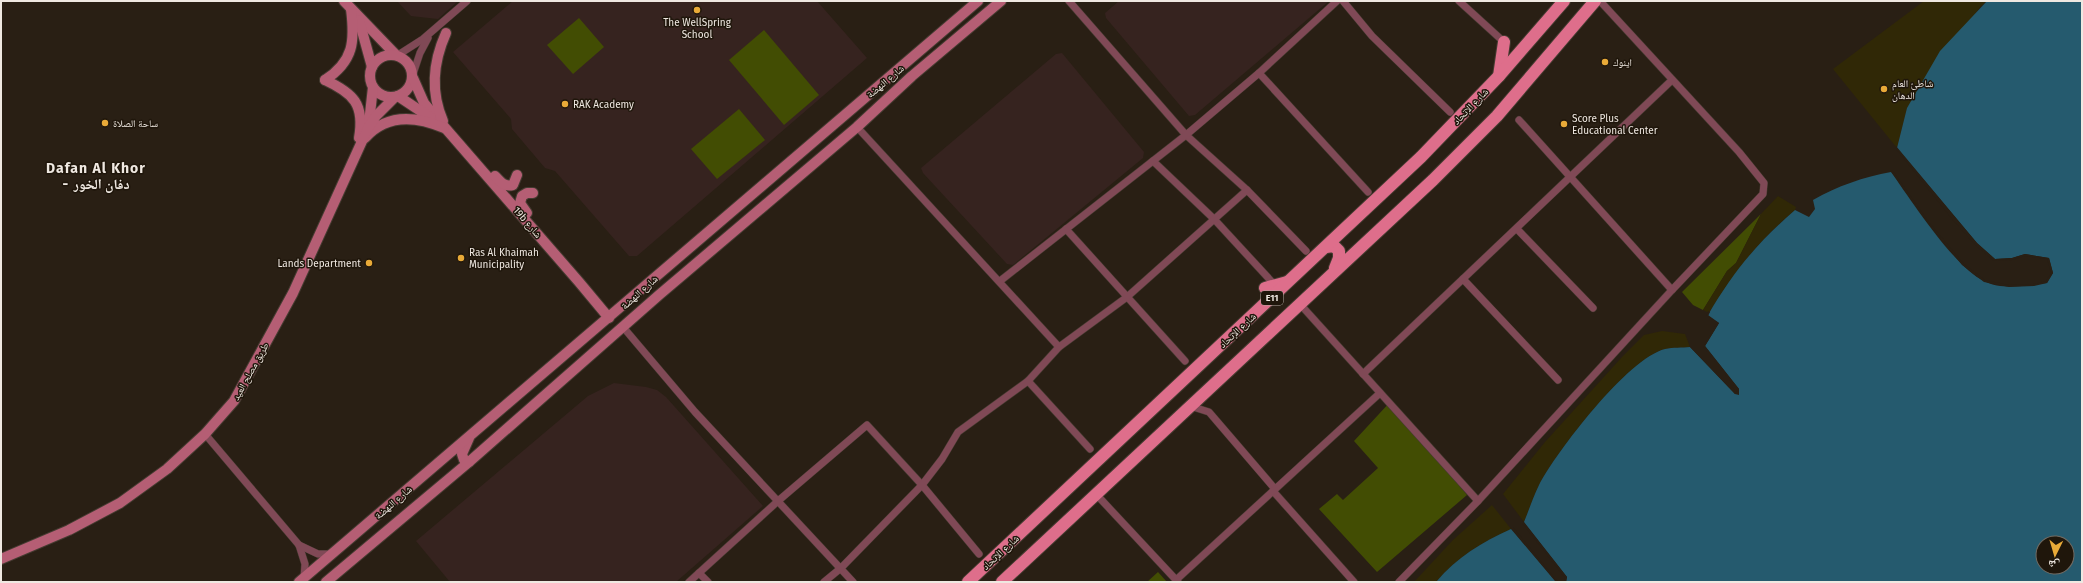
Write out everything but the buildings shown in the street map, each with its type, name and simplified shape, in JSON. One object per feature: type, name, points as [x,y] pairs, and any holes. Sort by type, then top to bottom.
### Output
[{"type":"main road","name":"شارع النهضة","points":[[302,580],[471,434],[609,318],[692,244],[978,1]]},
{"type":"main road","name":"شارع النهضة","points":[[328,581],[469,462],[623,327],[857,127],[912,76],[1001,1]]},
{"type":"main road","name":"شارع الإتحاد","points":[[968,582],[1421,157],[1499,76],[1564,1]]},
{"type":"main road","name":"E11","points":[[1002,582],[1095,493],[1433,180],[1497,116],[1594,1]]},
{"type":"main road","points":[[348,5],[358,18],[396,55],[410,64],[413,76],[409,88],[397,96],[383,95],[373,87],[370,77],[372,67],[378,58],[384,55],[396,55]]},
{"type":"main road","points":[[348,5],[353,39],[350,51],[345,62],[337,72],[325,80],[351,95],[358,105],[361,119],[358,147]]},
{"type":"main road","points":[[358,18],[372,67]]},
{"type":"main road","points":[[446,33],[439,50],[434,76],[436,103],[446,128]]},
{"type":"main road","points":[[912,76],[940,49],[940,44],[933,40]]},
{"type":"main road","points":[[1499,76],[1504,42]]},
{"type":"main road","name":"19b شارع","points":[[413,76],[424,103],[609,318]]},
{"type":"main road","name":"طريق مصلح العيد","points":[[368,128],[373,87]]},
{"type":"main road","name":"طريق مصلح العيد","points":[[1,560],[69,530],[120,503],[167,469],[205,434],[234,401],[287,305],[368,128],[376,116],[397,96]]},
{"type":"main road","name":"19b شارع","points":[[397,96],[446,128]]},
{"type":"main road","points":[[358,147],[377,128],[388,122],[400,119],[414,118],[446,128]]},
{"type":"main road","points":[[461,145],[474,152],[502,184],[508,186],[513,185],[517,175]]},
{"type":"main road","points":[[533,193],[526,193],[522,196],[520,203],[578,271],[579,282]]},
{"type":"main road","points":[[1326,247],[1334,246],[1339,251],[1339,258],[1335,270]]},
{"type":"main road","points":[[1269,285],[1288,282]]},
{"type":"main road","points":[[469,462],[464,460],[462,454],[471,434]]},
{"type":"street","points":[[396,55],[432,32],[468,1]]},
{"type":"street","points":[[1069,1],[1186,135],[1247,190],[1306,251]]},
{"type":"street","points":[[1000,281],[1186,135],[1259,73],[1337,1]]},
{"type":"street","points":[[1343,1],[1372,36],[1450,112]]},
{"type":"street","points":[[1459,1],[1504,42]]},
{"type":"street","points":[[1399,582],[1478,501],[1672,290],[1761,198],[1765,188],[1764,183],[1739,152],[1600,1]]},
{"type":"street","points":[[413,76],[420,53],[432,32]]},
{"type":"street","points":[[1259,73],[1368,192]]},
{"type":"street","points":[[1363,374],[1672,80]]},
{"type":"street","points":[[1519,120],[1672,290]]},
{"type":"street","points":[[857,127],[1059,347]]},
{"type":"street","points":[[1153,161],[1214,220],[1269,285]]},
{"type":"street","points":[[824,582],[841,568],[922,485],[942,459],[958,432],[1028,381],[1059,347],[1127,297],[1247,190]]},
{"type":"street","points":[[1066,229],[1185,361]]},
{"type":"street","points":[[1517,229],[1593,308]]},
{"type":"street","points":[[1464,279],[1558,380]]},
{"type":"street","points":[[1299,303],[1478,501]]},
{"type":"street","points":[[623,327],[695,412],[853,582]]},
{"type":"street","points":[[1028,381],[1090,449]]},
{"type":"street","points":[[1095,493],[1177,581],[1380,393]]},
{"type":"street","points":[[1190,406],[1209,412],[1354,582]]},
{"type":"street","points":[[689,582],[867,425],[922,485],[979,554]]},
{"type":"street","points":[[205,434],[299,545],[305,564],[302,580]]},
{"type":"street","points":[[299,545],[318,554],[332,554]]},
{"type":"street","points":[[699,573],[708,582]]},
{"type":"shaded area","points":[[397,1],[458,1],[438,19],[411,16]]},
{"type":"shaded area","points":[[513,1],[817,1],[867,58],[637,256],[629,256],[555,171],[545,168],[512,129],[511,119],[453,52]]},
{"type":"shaded area","points":[[1119,1],[1329,1],[1195,115],[1189,116],[1106,18],[1105,13]]},
{"type":"shaded area","points":[[1062,53],[1144,152],[1143,158],[1013,265],[1007,264],[923,173],[921,168],[1056,54]]},
{"type":"shaded area","points":[[614,383],[646,387],[657,390],[666,397],[763,506],[676,582],[450,582],[416,541],[588,396]]},
{"type":"green space","points":[[579,18],[604,47],[573,74],[547,45]]},
{"type":"green space","points":[[764,30],[819,95],[784,125],[729,60]]},
{"type":"green space","points":[[739,109],[765,140],[717,179],[691,149]]},
{"type":"green space","points":[[1761,214],[1736,263],[1727,271],[1703,310],[1693,305],[1682,292]]},
{"type":"green space","points":[[1391,401],[1467,495],[1377,572],[1319,509],[1337,494],[1343,500],[1378,468],[1354,441]]},
{"type":"green space","points":[[1158,572],[1167,582],[1147,582]]},
{"type":"sand","name":"شاطئ العام الدهان","points":[[1924,1],[1987,1],[1980,7],[1907,108],[1897,148],[1833,69]]},
{"type":"sand","points":[[1778,196],[1796,207],[1795,210],[1758,246],[1738,270],[1709,313],[1703,310],[1727,271],[1736,263],[1761,214]]},
{"type":"sand","points":[[1662,331],[1685,334],[1690,347],[1665,349],[1650,356],[1632,369],[1614,387],[1577,429],[1548,470],[1539,485],[1524,522],[1503,494],[1545,442],[1622,357],[1644,335]]},
{"type":"sand","points":[[1492,505],[1511,529],[1470,551],[1452,565],[1436,582],[1414,582],[1453,540]]},
{"type":"water","points":[[1987,1],[2082,1],[2082,582],[1566,582],[1567,577],[1524,522],[1539,485],[1548,470],[1577,429],[1614,387],[1632,369],[1650,356],[1665,349],[1690,347],[1735,394],[1739,394],[1739,389],[1705,346],[1719,323],[1708,315],[1736,272],[1757,246],[1795,210],[1809,217],[1815,209],[1813,200],[1822,195],[1851,183],[1891,172],[1934,232],[1947,248],[1972,273],[1984,281],[1999,286],[2007,287],[2047,283],[2053,273],[2049,258],[2025,254],[2012,258],[1995,259],[1977,243],[1897,148],[1907,108],[1940,51]]},
{"type":"water","points":[[1511,529],[1556,582],[1436,582],[1452,565],[1470,551]]},
{"type":"pier","points":[[1896,146],[1977,243],[1995,259],[2012,258],[2025,254],[2049,258],[2053,273],[2047,283],[2034,286],[2009,287],[1984,282],[1962,265],[1928,223],[1890,170],[1893,171],[1929,222],[1964,264],[1985,280],[2009,285],[2033,284],[2046,281],[2051,273],[2047,259],[2025,256],[2012,260],[1994,261],[1975,245],[1952,219],[1896,149]]},
{"type":"pier","points":[[1708,311],[1710,312],[1708,316],[1719,323],[1705,346],[1739,389],[1739,395],[1735,394],[1689,345],[1737,392],[1737,390],[1703,347],[1716,324],[1706,316]]},
{"type":"pier","points":[[1522,520],[1567,577],[1566,582],[1564,582],[1565,578],[1522,523]]},
{"type":"pier","points":[[1510,527],[1513,527],[1558,582],[1556,582]]},
{"type":"place","name":"The WellSpring School","points":[[697,10]]},
{"type":"place","name":"اينوك","points":[[1605,62]]},
{"type":"place","name":"شاطئ العام الدهان","points":[[1884,89]]},
{"type":"place","name":"RAK Academy","points":[[565,104]]},
{"type":"place","name":"ساحة الصلاة","points":[[105,123]]},
{"type":"place","name":"Score Plus Educational Center","points":[[1564,124]]},
{"type":"place","name":"Ras Al Khaimah Municipality","points":[[461,258]]},
{"type":"place","name":"Lands Department","points":[[369,263]]},
{"type":"district","name":"Dafan Al Khor - دفان الخور","points":[[96,176]]}]
